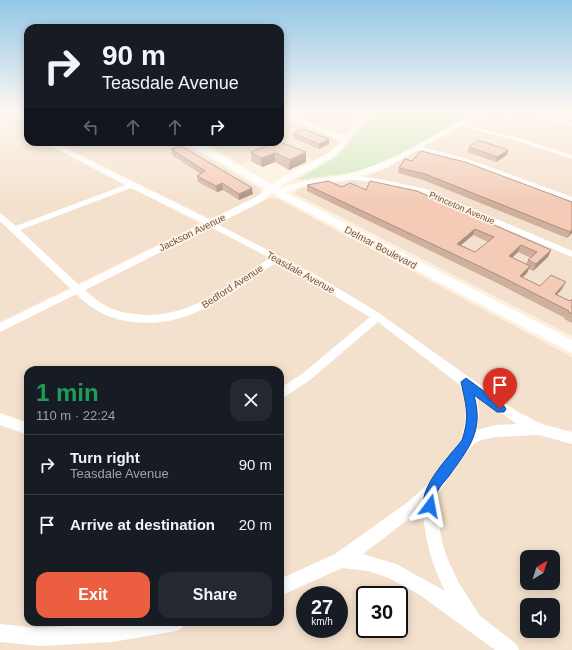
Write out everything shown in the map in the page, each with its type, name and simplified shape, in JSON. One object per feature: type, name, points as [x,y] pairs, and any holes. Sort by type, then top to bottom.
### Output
[{"type":"main road","name":"Delmar Boulevard","points":[[198,146],[276,191],[572,347]]},
{"type":"street","name":"Jackson Avenue","points":[[0,328],[276,191],[325,159],[342,143]]},
{"type":"street","points":[[276,191],[302,184],[348,177],[383,166],[424,143]]},
{"type":"street","points":[[529,143],[572,157]]},
{"type":"street","name":"Teasdale Avenue","points":[[55,146],[276,258],[348,298],[377,317],[509,415],[538,429]]},
{"type":"street","points":[[416,148],[465,161],[572,200]]},
{"type":"street","name":"Princeton Avenue","points":[[348,177],[380,181],[423,191],[572,254]]},
{"type":"street","points":[[14,230],[131,185]]},
{"type":"street","name":"Bedford Avenue","points":[[0,216],[94,305],[104,311],[118,316],[151,319],[188,313],[205,305],[276,258]]},
{"type":"street","points":[[284,392],[306,377],[377,317]]},
{"type":"street","points":[[284,586],[341,560],[413,507],[431,491],[467,442],[473,423],[473,411],[466,382]]},
{"type":"street","points":[[0,419],[24,428]]},
{"type":"street","points":[[467,442],[478,435],[495,431],[538,429],[572,438]]},
{"type":"street","points":[[431,491],[431,530],[438,557],[460,601],[480,627]]},
{"type":"street","points":[[341,560],[370,563],[390,570],[415,583],[480,627],[510,650]]},
{"type":"street","points":[[0,633],[40,637],[112,633],[153,626]]},
{"type":"shaded area","points":[[0,143],[24,143],[24,146],[52,146],[199,223],[194,227],[0,322]]},
{"type":"shaded area","points":[[284,143],[338,143],[327,154],[316,161],[286,146],[241,164],[211,146],[284,146]]},
{"type":"shaded area","points":[[431,143],[572,143],[572,336],[294,193],[301,188],[354,180],[381,171]]},
{"type":"shaded area","points":[[63,146],[189,146],[260,189],[261,194],[215,217],[208,218]]},
{"type":"shaded area","points":[[270,198],[278,199],[572,357],[572,650],[0,650],[0,332]]},
{"type":"green space","points":[[348,143],[420,143],[391,159],[356,172],[297,180],[337,156]]},
{"type":"building","points":[[474,143],[488,143],[508,150],[497,157],[469,147]]},
{"type":"building","points":[[284,144],[306,152],[290,160],[275,153],[261,158],[251,152],[267,146],[284,146]]},
{"type":"building","points":[[181,146],[252,188],[239,194],[222,183],[216,186],[197,176],[205,171],[171,149]]},
{"type":"building","points":[[421,151],[465,162],[572,202],[572,229],[570,232],[425,174],[399,168],[405,159],[412,161]]},
{"type":"building","points":[[328,181],[342,187],[350,183],[366,190],[370,181],[417,191],[551,250],[536,264],[528,260],[537,252],[521,245],[509,256],[530,266],[520,276],[540,286],[551,275],[566,282],[555,294],[570,301],[572,299],[572,314],[568,312],[569,311],[500,276],[307,185]],"holes":[[[475,229],[494,237],[475,252],[457,244]]]},
{"type":"route","points":[[430,506],[431,491],[467,442],[471,431],[473,411],[466,382],[500,409]]}]
